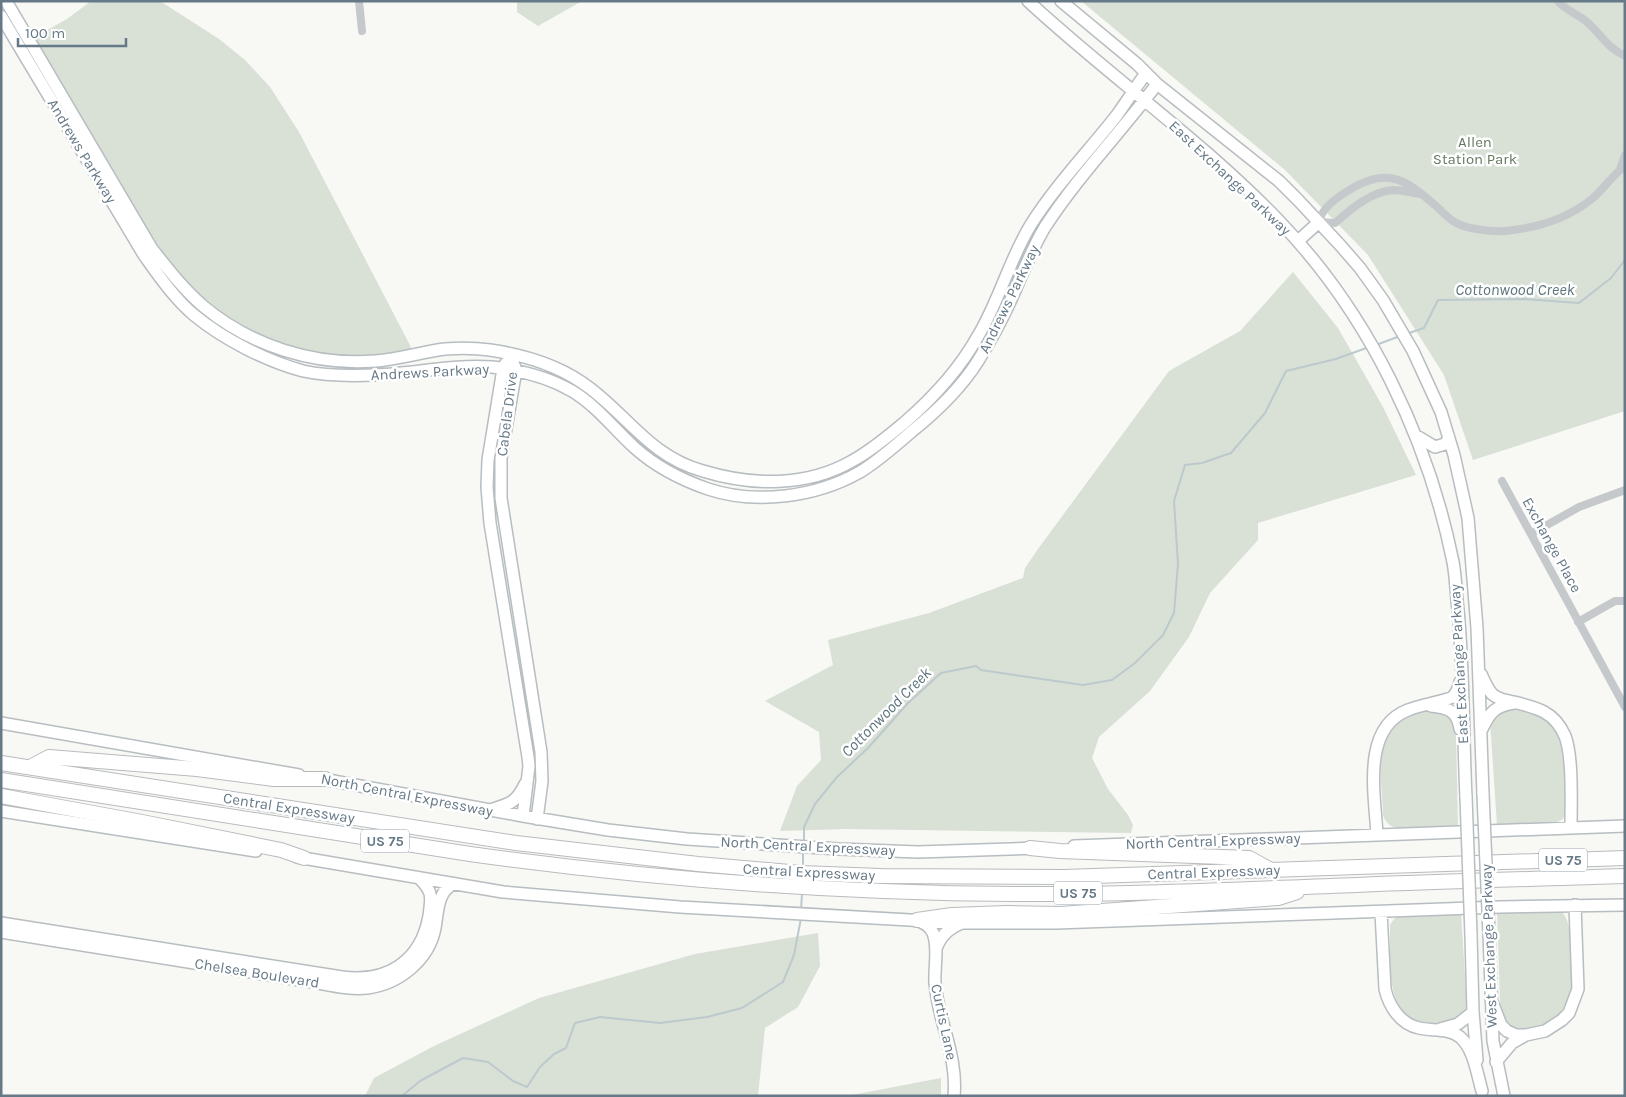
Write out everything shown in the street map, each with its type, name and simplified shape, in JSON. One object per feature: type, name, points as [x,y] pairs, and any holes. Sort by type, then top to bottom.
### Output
[{"type":"highway","points":[[30,767],[49,757],[187,768],[274,779],[325,779]]},
{"type":"highway","name":"Central Expressway","points":[[1,763],[507,842],[645,859],[765,870],[836,881],[1016,894],[1148,892],[1625,876]]},
{"type":"highway","name":"Central Expressway","points":[[1,780],[523,862],[648,876],[770,884],[1064,877],[1625,858]]},
{"type":"highway","points":[[1,796],[281,850],[304,858]]},
{"type":"highway","points":[[1030,848],[1060,851],[1249,858],[1271,870]]},
{"type":"highway","points":[[917,920],[952,915],[1061,914],[1278,898],[1319,886]]},
{"type":"main road","name":"East Exchange Parkway","points":[[1028,1],[1072,41],[1238,181],[1298,241],[1351,312],[1398,397],[1429,473],[1453,564],[1462,667],[1466,797]]},
{"type":"main road","name":"East Exchange Parkway","points":[[1062,1],[1158,84],[1279,181],[1340,245],[1378,293],[1405,336],[1441,412],[1464,494],[1471,541],[1477,628],[1483,794]]},
{"type":"main road","name":"Andrews Parkway","points":[[8,2],[94,161]]},
{"type":"main road","name":"Andrews Parkway","points":[[1,16],[152,249],[176,279],[201,305],[226,324],[241,339],[273,360],[304,371],[339,375],[379,375],[470,366],[516,370],[551,381],[572,391],[586,401],[637,450],[663,468],[697,484],[735,495],[770,497],[815,491],[857,474],[882,457],[928,419],[962,383],[975,365],[1001,322],[1027,260],[1049,221],[1072,188],[1158,84]]},
{"type":"main road","name":"Andrews Parkway","points":[[241,339],[323,360],[340,362],[377,361],[445,349],[472,349],[511,355],[541,363],[575,378],[593,391],[658,450],[691,467],[735,479],[770,482],[812,477],[849,463],[883,440],[920,409],[953,374],[967,356],[980,334],[1014,256],[1039,213],[1062,180],[1117,115],[1146,73]]},
{"type":"main road","points":[[1039,213],[1049,221]]},
{"type":"main road","points":[[1298,241],[1318,222]]},
{"type":"main road","points":[[998,296],[1010,302]]},
{"type":"main road","name":"Cabela Drive","points":[[511,355],[503,369],[491,437],[487,487],[490,523],[524,725],[529,766],[524,816]]},
{"type":"main road","name":"Cabela Drive","points":[[511,355],[516,370],[501,458],[501,498],[541,752],[542,781],[537,819]]},
{"type":"main road","points":[[920,409],[928,419]]},
{"type":"main road","points":[[623,436],[627,434],[633,436],[653,453],[678,468],[691,467]]},
{"type":"main road","points":[[1415,436],[1435,447],[1445,444],[1449,438]]},
{"type":"main road","points":[[770,482],[770,497]]},
{"type":"main road","points":[[1448,545],[1471,541]]},
{"type":"main road","points":[[1377,835],[1374,759],[1381,734],[1396,716],[1407,710],[1452,696],[1460,685],[1462,667]]},
{"type":"main road","points":[[1478,668],[1487,688],[1492,694],[1503,700],[1534,706],[1542,710],[1550,716],[1564,736],[1569,754],[1571,828]]},
{"type":"main road","points":[[1481,729],[1496,708],[1516,703]]},
{"type":"main road","points":[[1425,705],[1444,708],[1454,714],[1458,721],[1463,742]]},
{"type":"main road","name":"North Central Expressway","points":[[1,723],[608,830],[687,839],[840,849],[918,852],[1145,842],[1625,826]]},
{"type":"main road","points":[[488,810],[507,805],[518,799],[528,778]]},
{"type":"main road","name":"West Exchange Parkway","points":[[1483,794],[1493,1042],[1504,1096]]},
{"type":"main road","name":"West Exchange Parkway","points":[[1466,797],[1475,1050],[1483,1093]]},
{"type":"main road","points":[[1,811],[304,858],[503,892],[620,903],[837,916],[963,923],[1056,923],[1575,905],[1625,905]]},
{"type":"main road","name":"Chelsea Boulevard","points":[[1,923],[342,977],[368,978],[388,972],[401,965],[418,946],[427,929],[432,896],[428,887],[420,879]]},
{"type":"main road","name":"Chelsea Boulevard","points":[[1,932],[306,981],[367,988],[394,980],[407,972],[418,961],[427,949],[434,930],[440,897],[453,884]]},
{"type":"main road","points":[[1491,999],[1501,1025],[1507,1031],[1516,1035],[1545,1031],[1562,1020],[1569,1012],[1578,989],[1575,905]]},
{"type":"main road","points":[[1381,912],[1385,989],[1393,1010],[1408,1024],[1417,1028],[1454,1034],[1465,1042],[1483,1093]]},
{"type":"main road","name":"Curtis Lane","points":[[917,920],[930,928],[933,934],[936,949],[935,982],[938,1003],[953,1062],[954,1096]]},
{"type":"main road","points":[[936,949],[939,940],[946,932],[963,923]]},
{"type":"main road","points":[[1438,1030],[1458,1024],[1473,1012]]},
{"type":"main road","points":[[1496,1062],[1512,1043],[1526,1035]]},
{"type":"street","points":[[359,1],[362,31]]},
{"type":"street","points":[[1558,1],[1566,9],[1584,19],[1606,44],[1625,56]]},
{"type":"street","points":[[1420,194],[1401,190],[1384,192],[1361,202],[1335,222],[1318,222],[1323,210],[1344,193],[1370,181],[1390,177],[1410,185],[1454,222],[1477,229],[1503,231],[1536,227],[1567,215],[1592,199],[1623,167],[1625,155]]},
{"type":"street","name":"Exchange Place","points":[[1502,481],[1625,707]]},
{"type":"street","points":[[1531,534],[1579,507],[1625,490]]},
{"type":"street","points":[[1578,622],[1615,602],[1625,601]]},
{"type":"green space","points":[[91,1],[160,1],[219,39],[245,60],[270,87],[299,132],[413,351],[391,355],[342,358],[291,348],[264,338],[230,320],[187,284],[161,251],[33,38],[67,19]]},
{"type":"green space","points":[[517,1],[582,1],[538,26],[517,12]]},
{"type":"green space","name":"Allen Station Park","points":[[1081,1],[1625,1],[1625,411],[1473,460],[1444,375],[1368,255],[1285,170]]},
{"type":"green space","points":[[1293,272],[1338,328],[1383,407],[1416,475],[1258,523],[1258,540],[1210,593],[1189,637],[1150,691],[1099,737],[1092,758],[1108,789],[1128,815],[1133,825],[1131,833],[845,829],[780,831],[797,786],[821,760],[819,732],[765,701],[833,665],[828,640],[929,613],[1023,578],[1025,568],[1038,549],[1169,371],[1240,331]]},
{"type":"green space","points":[[1520,707],[1539,715],[1551,724],[1562,746],[1566,773],[1566,812],[1563,819],[1555,823],[1497,825],[1490,721],[1496,712]]},
{"type":"green space","points":[[1434,709],[1448,713],[1456,735],[1458,826],[1397,828],[1388,824],[1383,815],[1381,761],[1383,746],[1388,733],[1398,722],[1413,714]]},
{"type":"green space","points":[[1497,910],[1561,911],[1564,914],[1570,930],[1574,958],[1572,990],[1563,1011],[1544,1025],[1535,1028],[1514,1027],[1507,1023],[1503,1016],[1500,1001]]},
{"type":"green space","points":[[1461,913],[1467,1009],[1454,1018],[1439,1023],[1428,1023],[1413,1019],[1403,1011],[1396,999],[1392,985],[1390,925],[1394,919],[1402,914]]},
{"type":"green space","points":[[818,933],[820,966],[798,1007],[765,1028],[758,1096],[365,1096],[374,1078],[434,1046],[539,998],[695,954]]},
{"type":"green space","points":[[941,1078],[941,1096],[847,1096]]},
{"type":"waterway","name":"Cottonwood Creek","points":[[1406,334],[1424,328],[1438,300],[1524,299],[1579,303],[1611,278],[1625,260]]},
{"type":"waterway","name":"Cottonwood Creek","points":[[1376,345],[1400,336]]},
{"type":"waterway","name":"Cottonwood Creek","points":[[804,843],[804,827],[815,804],[837,777],[868,748],[908,703],[941,673],[976,666],[981,670],[1083,685],[1112,680],[1135,663],[1163,635],[1174,613],[1178,564],[1174,501],[1185,465],[1202,463],[1231,453],[1265,413],[1286,371],[1336,359],[1369,347]]},
{"type":"waterway","name":"Cottonwood Creek","points":[[803,851],[803,868]]},
{"type":"waterway","name":"Cottonwood Creek","points":[[801,911],[802,893]]},
{"type":"waterway","name":"Cottonwood Creek","points":[[402,1096],[420,1081],[463,1058],[488,1062],[513,1081],[527,1087],[540,1067],[554,1054],[566,1048],[575,1023],[600,1017],[660,1023],[707,1017],[742,1008],[783,982],[794,955],[801,918]]}]
